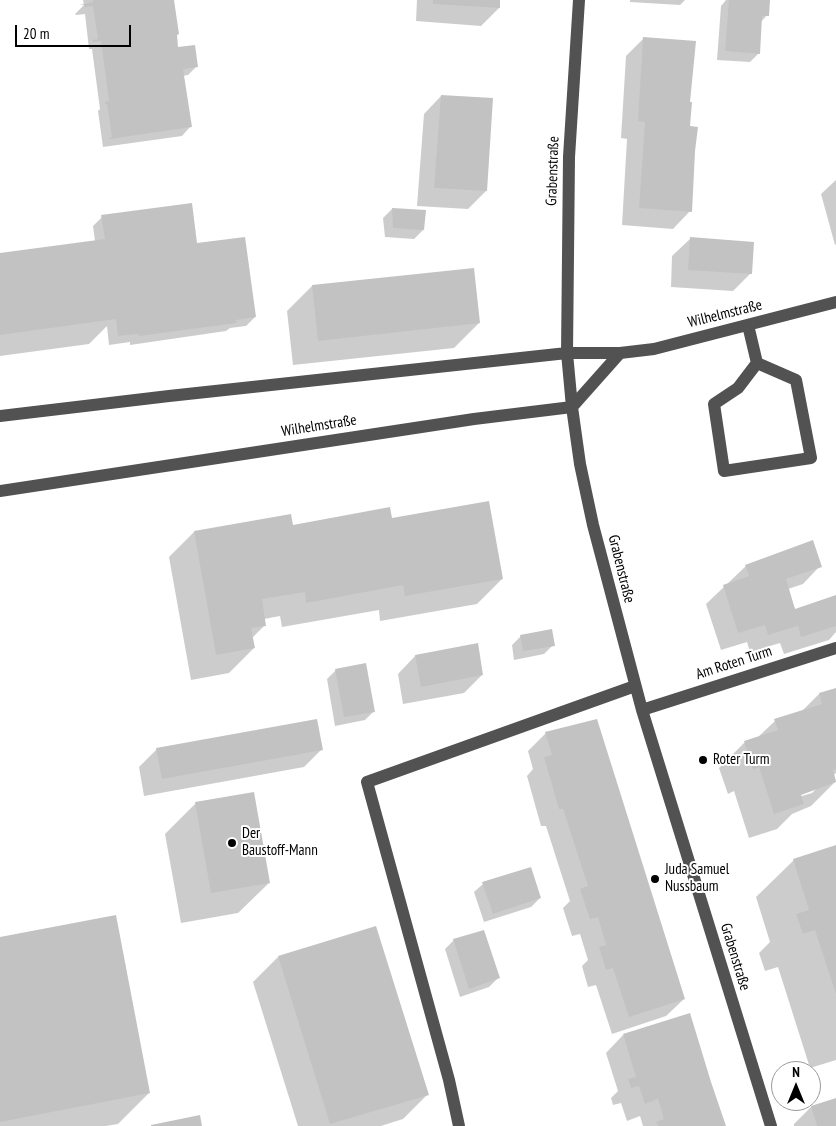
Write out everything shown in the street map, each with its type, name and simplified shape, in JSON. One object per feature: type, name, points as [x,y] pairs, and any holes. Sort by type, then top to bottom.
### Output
[{"type":"street","name":"Grabenstraße","points":[[579,0],[569,157],[567,353],[580,464],[593,525],[635,686],[771,1126]]},
{"type":"street","name":"Wilhelmstraße","points":[[0,416],[567,353],[620,353],[654,349],[836,302]]},
{"type":"street","points":[[748,325],[757,363]]},
{"type":"street","points":[[572,407],[620,353]]},
{"type":"street","points":[[757,363],[796,380],[812,458],[724,471],[714,404],[738,388],[757,363]]},
{"type":"street","name":"Wilhelmstraße","points":[[0,491],[474,419],[572,407]]},
{"type":"street","name":"Am Roten Turm","points":[[642,710],[836,648]]},
{"type":"street","points":[[459,1126],[449,1080],[367,782],[635,686]]},
{"type":"building","points":[[93,0],[174,0],[179,34],[177,35],[178,47],[195,45],[198,67],[183,69],[192,127],[110,139],[112,137],[107,104],[105,104],[105,102],[109,101],[101,41],[93,42],[92,40],[98,39],[93,6],[85,7],[80,5],[93,2]]},
{"type":"building","points":[[433,0],[500,0],[500,8],[433,4]]},
{"type":"building","points":[[729,0],[770,0],[769,16],[762,16],[760,54],[725,51]]},
{"type":"building","points":[[643,37],[696,41],[690,102],[692,102],[690,126],[698,127],[692,212],[639,208],[645,122],[638,121]]},
{"type":"building","points":[[441,95],[493,98],[487,191],[434,188]]},
{"type":"building","points":[[192,203],[197,243],[245,237],[256,317],[236,320],[237,323],[139,336],[139,334],[118,336],[116,319],[0,335],[0,253],[105,239],[101,215]]},
{"type":"building","points":[[392,208],[426,210],[424,230],[393,228]]},
{"type":"building","points":[[690,237],[754,242],[752,274],[688,270]]},
{"type":"building","points":[[474,268],[480,323],[318,341],[312,285]]},
{"type":"building","points":[[489,501],[503,579],[405,596],[403,585],[306,603],[305,592],[262,599],[266,626],[251,628],[255,648],[216,655],[194,531],[291,514],[293,525],[390,507],[392,518]]},
{"type":"building","points":[[813,540],[822,567],[786,579],[795,609],[836,595],[836,626],[801,637],[798,626],[768,635],[765,625],[738,633],[723,585],[749,576],[745,565]]},
{"type":"building","points":[[552,629],[555,646],[523,651],[520,635]]},
{"type":"building","points":[[478,643],[483,675],[421,687],[415,655]]},
{"type":"building","points":[[366,663],[375,712],[344,717],[335,669]]},
{"type":"building","points":[[836,688],[836,769],[833,770],[836,782],[801,795],[804,804],[774,814],[759,767],[753,770],[744,741],[778,730],[774,719],[822,704],[819,693]]},
{"type":"building","points":[[317,719],[323,750],[162,779],[156,748]]},
{"type":"building","points":[[597,719],[685,999],[629,1017],[613,968],[606,970],[599,947],[606,945],[598,917],[590,919],[580,889],[588,886],[563,809],[559,809],[544,757],[552,755],[545,732]]},
{"type":"building","name":"Der Baustoff-Mann","points":[[254,792],[270,883],[211,893],[195,802]]},
{"type":"building","points":[[836,845],[836,994],[815,930],[803,934],[796,914],[809,910],[793,859]]},
{"type":"building","points":[[531,867],[541,898],[493,914],[482,882]]},
{"type":"building","points":[[116,915],[150,1093],[0,1122],[0,937]]},
{"type":"building","points":[[376,926],[429,1095],[330,1124],[278,956]]},
{"type":"building","points":[[484,930],[500,978],[469,989],[453,939]]},
{"type":"building","points":[[690,1013],[726,1126],[658,1126],[656,1122],[664,1119],[658,1099],[645,1104],[639,1086],[631,1088],[628,1079],[636,1077],[623,1034]]},
{"type":"building","points":[[836,1098],[836,1126],[817,1126],[812,1111],[821,1111],[821,1103]]},
{"type":"building","points":[[200,1115],[202,1126],[151,1126],[151,1125]]},
{"type":"place","name":"Roter Turm","points":[[703,760]]},
{"type":"place","name":"Der Baustoff-Mann","points":[[232,843]]},
{"type":"place","name":"Juda Samuel Nussbaum","points":[[655,879]]}]
